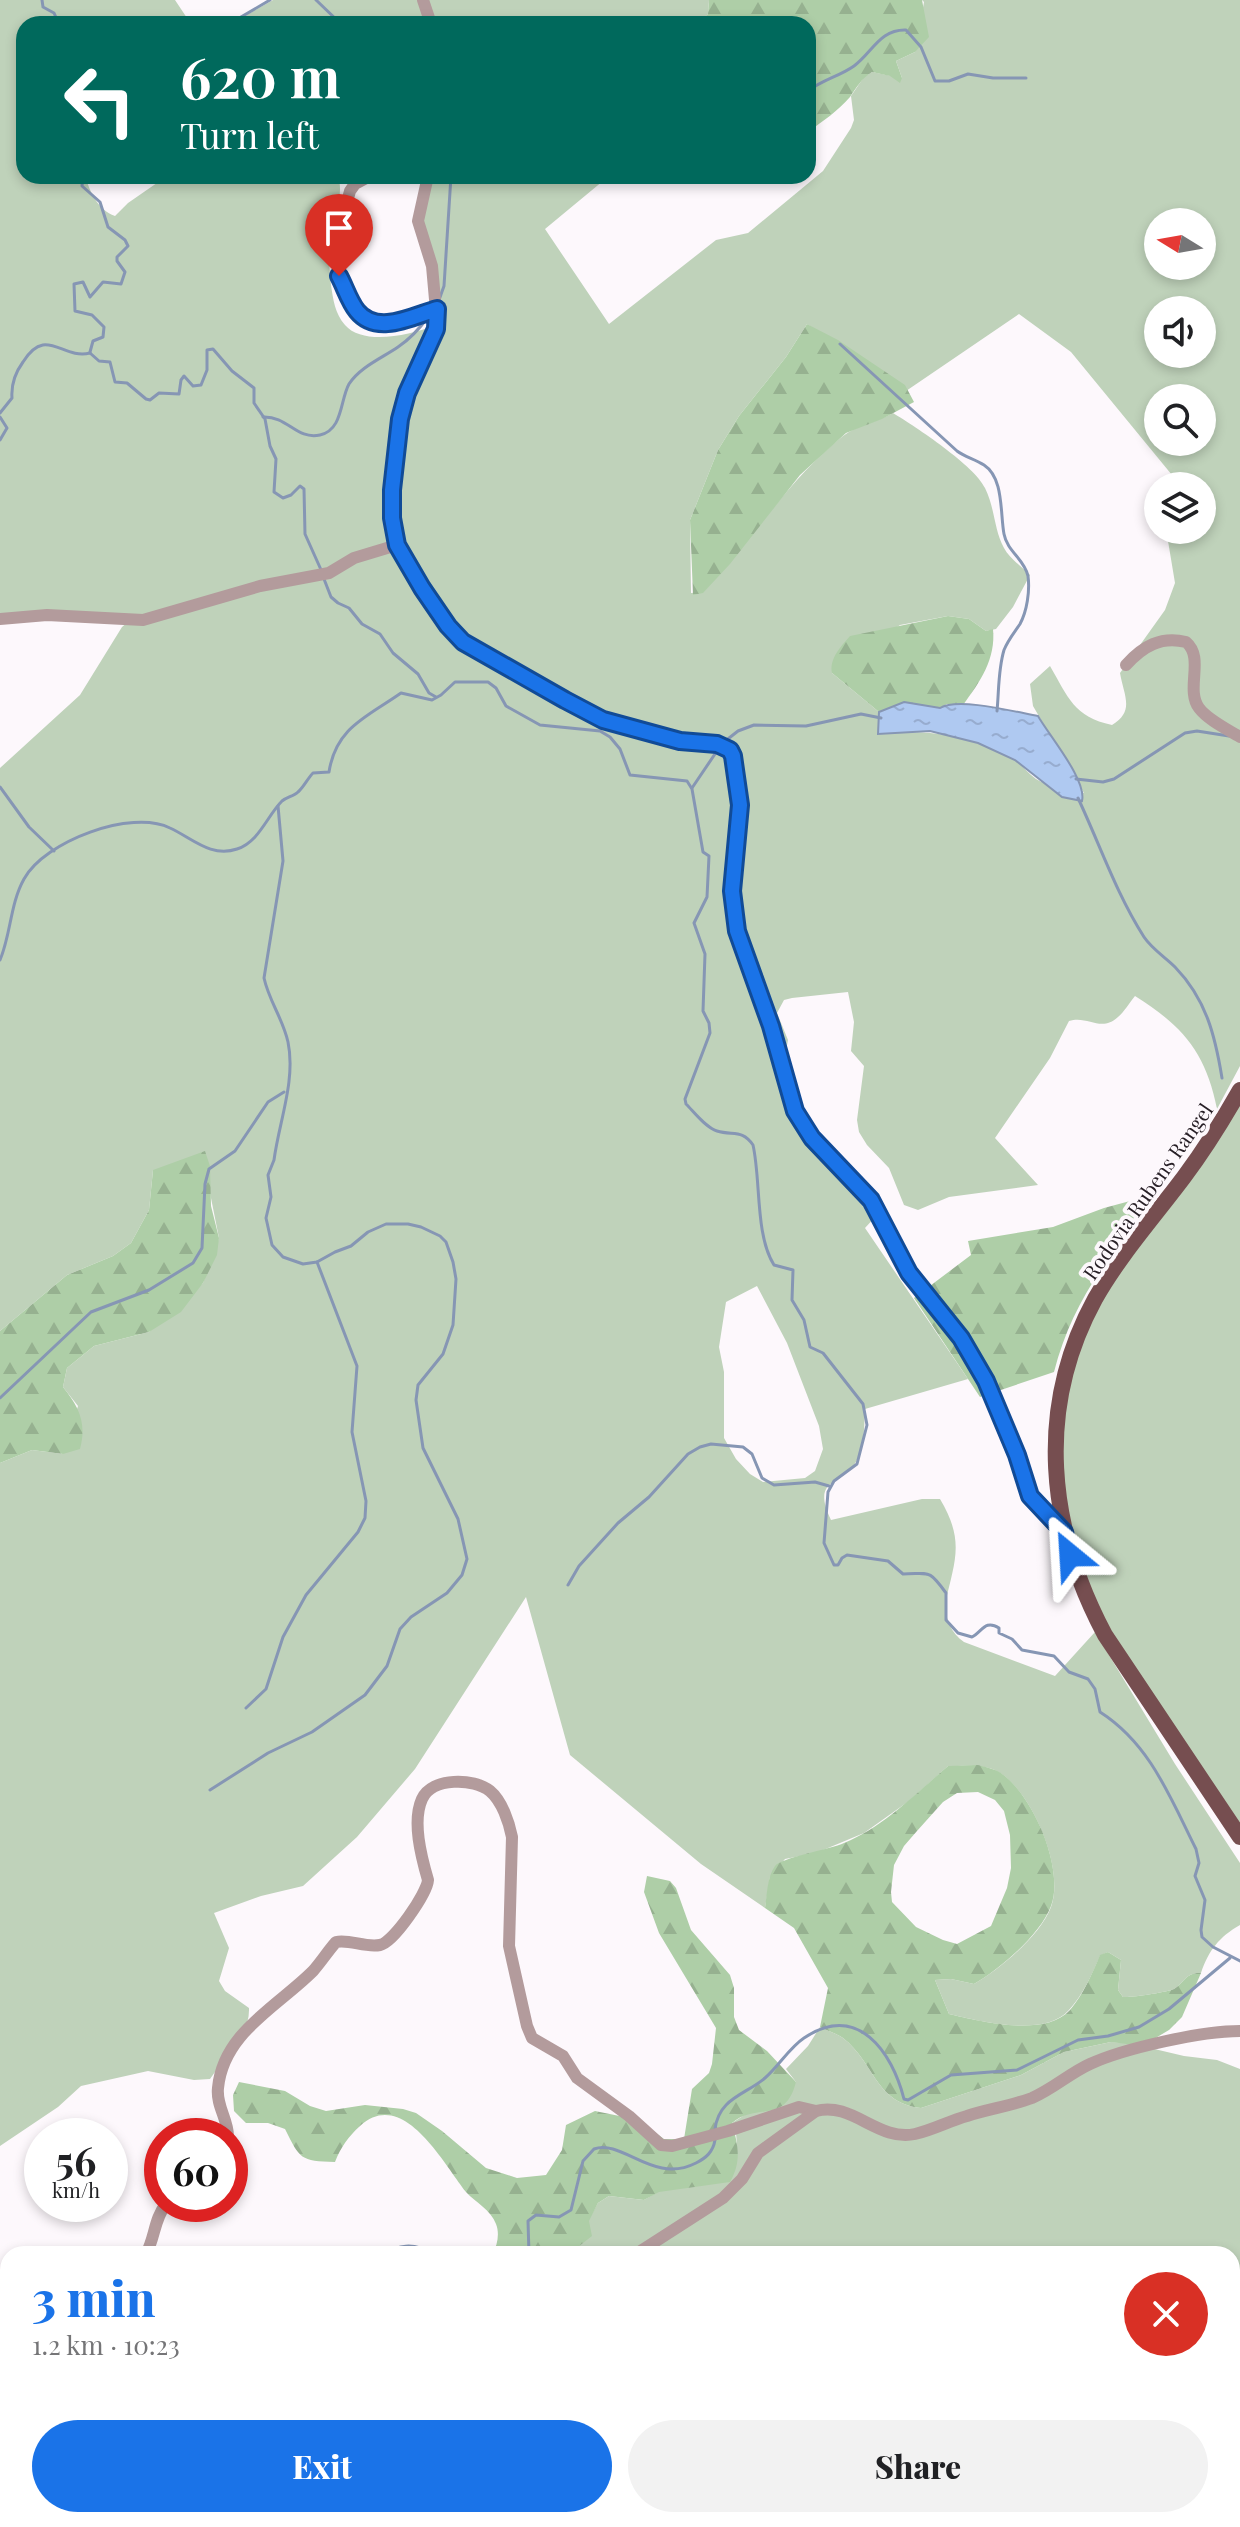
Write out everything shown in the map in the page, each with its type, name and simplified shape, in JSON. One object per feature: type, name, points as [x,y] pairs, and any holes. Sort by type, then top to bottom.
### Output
[{"type":"main road","name":"Rodovia Rubens Rangel","points":[[1240,1090],[1201,1154],[1109,1278],[1075,1342],[1063,1379],[1057,1416],[1056,1475],[1064,1532],[1079,1580],[1105,1635],[1240,1837]]},
{"type":"street","points":[[355,184],[350,191],[336,251],[339,276],[357,311],[375,323],[390,323],[437,309]]},
{"type":"street","points":[[426,184],[418,221],[432,266],[436,329],[407,393],[400,419],[391,505],[397,545],[448,626],[470,647],[603,720],[680,741],[717,744],[730,750],[740,805],[732,891],[737,931],[771,1026],[795,1111],[812,1138],[871,1200],[909,1273],[961,1338],[986,1381],[1017,1455],[1030,1496],[1064,1532]]},
{"type":"street","points":[[0,619],[47,615],[136,621],[260,586],[324,574],[354,558],[397,545]]},
{"type":"street","points":[[1126,665],[1137,653],[1153,644],[1170,639],[1186,642],[1193,651],[1194,696],[1199,708],[1240,737]]},
{"type":"street","points":[[225,2118],[217,2094],[227,2052],[265,2012],[311,1973],[336,1942],[380,1945],[394,1936],[427,1889],[417,1818],[423,1796],[435,1786],[460,1782],[489,1790],[510,1826],[509,1946],[532,2038],[560,2053],[577,2078],[629,2116],[661,2145],[672,2146],[728,2131],[799,2107],[816,2111]]},
{"type":"street","points":[[648,2246],[723,2198],[742,2179],[758,2153],[816,2111],[825,2108],[839,2110],[891,2134],[912,2135],[1032,2098],[1090,2064],[1111,2057],[1208,2033],[1240,2031]]},
{"type":"street","points":[[150,2246],[157,2222]]},
{"type":"green space","points":[[0,0],[175,0],[186,16],[16,16],[16,184],[88,184],[99,205],[115,216],[155,184],[340,184],[329,251],[334,301],[339,316],[353,331],[387,337],[433,326],[438,315],[418,216],[428,184],[599,184],[545,229],[609,324],[716,240],[748,233],[807,184],[816,184],[816,177],[851,128],[854,120],[851,96],[864,77],[872,72],[902,78],[896,61],[915,52],[922,0],[1240,0],[1240,1066],[1217,1109],[1206,1072],[1190,1043],[1167,1018],[1135,996],[1112,1022],[1069,1021],[1050,1058],[995,1138],[1038,1185],[949,1197],[918,1210],[904,1205],[889,1168],[859,1132],[857,1120],[864,1066],[851,1051],[854,1022],[848,992],[784,1000],[777,1013],[788,1040],[783,1067],[797,1128],[876,1216],[865,1228],[968,1379],[865,1409],[860,1454],[851,1469],[826,1489],[824,1496],[831,1520],[922,1499],[940,1499],[955,1539],[956,1551],[945,1604],[950,1626],[959,1638],[1055,1676],[1095,1632],[1175,1764],[1240,1863],[1240,1925],[1216,1945],[1201,1973],[1189,1976],[1174,1989],[1123,1997],[1118,1990],[1121,1960],[1108,1952],[1100,1956],[1074,2004],[1058,2018],[1044,2023],[1011,2025],[949,2014],[935,1980],[951,1979],[974,1984],[984,1978],[1029,1940],[1051,1907],[1054,1873],[1050,1854],[1035,1816],[1014,1784],[990,1768],[948,1766],[909,1801],[864,1833],[816,1853],[785,1859],[770,1877],[765,1908],[701,1864],[570,1755],[526,1597],[415,1769],[357,1837],[303,1886],[261,1896],[214,1913],[229,1948],[219,1981],[225,1991],[249,2008],[241,2037],[210,2079],[194,2080],[148,2071],[81,2086],[42,2118],[24,2118],[24,2130],[0,2146],[0,1463],[32,1450],[63,1454],[78,1406],[63,1387],[67,1368],[94,1346],[149,1332],[203,1283],[219,1238],[209,1188],[153,1170],[149,1210],[131,1243],[113,1256],[67,1275],[0,1331],[0,768],[80,695],[122,627],[129,621],[0,617]],"holes":[[[1019,314],[1071,352],[1144,441],[1144,384],[1216,384],[1216,456],[1156,456],[1170,472],[1216,472],[1216,544],[1168,544],[1175,583],[1165,610],[1120,673],[1126,702],[1124,714],[1112,725],[1089,717],[1074,704],[1050,666],[1030,684],[1033,706],[1084,793],[1041,782],[1012,758],[979,743],[931,733],[878,734],[879,712],[832,673],[900,625],[948,616],[969,619],[986,631],[996,629],[1013,607],[1030,575],[1004,548],[988,496],[979,479],[944,448],[893,413],[849,432],[823,453],[787,491],[703,592],[691,593],[690,520],[718,450],[739,416],[786,357],[807,324],[906,391]],[[757,1286],[787,1343],[819,1426],[823,1449],[815,1471],[805,1478],[763,1482],[736,1459],[724,1438],[724,1372],[719,1347],[726,1302]]]},
{"type":"green space","points":[[273,0],[709,0],[706,16],[245,16]]},
{"type":"green space","points":[[709,0],[922,0],[929,37],[915,52],[896,61],[902,78],[900,83],[890,76],[872,72],[840,107],[816,126],[816,16],[706,16]]},
{"type":"green space","points":[[807,324],[838,340],[905,385],[914,402],[846,433],[800,475],[730,564],[703,593],[693,595],[690,520],[718,450],[739,416],[786,357]]},
{"type":"green space","points":[[948,616],[969,619],[986,631],[993,629],[989,660],[981,679],[963,705],[947,704],[940,708],[904,702],[879,712],[832,673],[834,658],[850,636]]},
{"type":"green space","points":[[1240,1098],[1240,1829],[1095,1603],[1062,1511],[1060,1409],[1087,1320]]},
{"type":"green space","points":[[205,1151],[210,1166],[211,1206],[219,1238],[217,1255],[203,1283],[181,1312],[149,1332],[94,1346],[67,1368],[63,1387],[82,1423],[80,1449],[63,1454],[32,1450],[0,1463],[0,1331],[67,1275],[113,1256],[131,1243],[149,1210],[153,1170]]},
{"type":"green space","points":[[1145,1197],[1153,1201],[1094,1280],[1071,1323],[1054,1372],[980,1397],[914,1298],[971,1255],[968,1241],[1053,1227]]},
{"type":"green space","points":[[948,1766],[987,1767],[1001,1773],[1013,1784],[1035,1815],[1050,1853],[1054,1873],[1054,1891],[1046,1917],[1018,1950],[974,1984],[951,1979],[935,1980],[949,2014],[1011,2025],[1045,2023],[1059,2018],[1079,1998],[1100,1955],[1108,1952],[1121,1960],[1118,1990],[1123,1997],[1174,1989],[1189,1976],[1201,1973],[1182,2017],[1169,2030],[1142,2046],[1111,2042],[1064,2052],[1021,2075],[921,2108],[894,2098],[854,2048],[840,2036],[820,2027],[828,1988],[794,1928],[765,1908],[772,1870],[786,1860],[844,1843],[873,1828]],"holes":[[[978,1792],[995,1800],[1004,1811],[1010,1835],[1011,1868],[1007,1888],[991,1926],[957,1944],[916,1927],[892,1902],[894,1865],[904,1846],[943,1802],[957,1793]]]},
{"type":"green space","points":[[647,1876],[670,1881],[676,1888],[691,1930],[730,1975],[734,1988],[734,2017],[739,2030],[767,2051],[796,2082],[785,2104],[741,2117],[732,2123],[738,2153],[730,2182],[659,2192],[644,2200],[609,2196],[598,2203],[589,2221],[592,2236],[579,2246],[496,2246],[497,2228],[487,2210],[466,2192],[420,2134],[406,2122],[391,2116],[376,2116],[360,2126],[342,2147],[335,2162],[323,2162],[302,2156],[285,2129],[268,2123],[248,2123],[248,2118],[241,2118],[234,2111],[233,2095],[239,2082],[285,2091],[310,2106],[326,2111],[365,2105],[403,2109],[416,2113],[442,2131],[486,2168],[517,2178],[546,2175],[562,2150],[566,2125],[595,2111],[639,2120],[664,2139],[684,2139],[692,2089],[709,2073],[716,2028],[659,1933],[644,1892]]},
{"type":"green space","points":[[820,2027],[840,2036],[854,2048],[894,2098],[921,2108],[1021,2075],[1064,2052],[1111,2042],[1217,2060],[1240,2069],[1240,2246],[574,2246],[598,2203],[609,2196],[644,2200],[737,2145],[732,2123],[796,2082],[786,2069],[808,2046]]},
{"type":"water","points":[[904,702],[940,708],[973,705],[1038,716],[1073,770],[1082,792],[1082,801],[1062,797],[1015,760],[978,743],[930,731],[878,734],[879,712]]},
{"type":"waterway","points":[[42,0],[43,7],[55,16]]},
{"type":"waterway","points":[[243,16],[270,0]]},
{"type":"waterway","points":[[316,0],[333,16]]},
{"type":"waterway","points":[[816,86],[854,66],[889,33],[906,30],[921,47],[935,81],[949,81],[968,74],[1026,78]]},
{"type":"waterway","points":[[82,184],[100,202],[108,227],[128,246],[117,257],[125,272],[121,284],[103,282],[90,297],[83,282],[74,284],[75,311],[92,315],[104,327],[103,337],[93,341],[90,352]]},
{"type":"waterway","points":[[439,300],[444,286],[450,184]]},
{"type":"waterway","points":[[263,417],[279,420],[312,436],[327,432],[337,421],[346,391],[354,378],[407,340],[428,317]]},
{"type":"waterway","points":[[840,344],[957,451],[984,465],[995,478],[1006,540],[1026,570],[1029,588],[1020,624],[1004,650],[997,711]]},
{"type":"waterway","points":[[0,413],[12,398],[16,375],[31,351],[47,345],[80,354],[90,353]]},
{"type":"waterway","points":[[90,353],[99,361],[110,362],[115,382],[127,383],[150,400],[159,393],[179,394],[184,376],[193,386],[201,385],[207,370],[207,350],[213,349],[232,371],[254,388],[254,403],[265,419],[276,459],[274,492],[283,498],[300,486],[304,489],[305,534],[322,572]]},
{"type":"waterway","points":[[0,417],[7,428],[0,440]]},
{"type":"waterway","points":[[324,579],[331,597],[349,608],[362,624],[380,634],[393,653],[418,674],[429,693],[436,697]]},
{"type":"waterway","points":[[0,960],[19,889],[35,865],[50,852],[90,832],[134,823],[153,823],[170,828],[202,846],[219,851],[245,846],[282,801],[298,792],[313,773],[329,772],[338,744],[355,725],[401,693],[432,700],[455,682],[488,682],[496,688],[506,706],[540,725],[600,731],[610,737],[620,749],[630,775],[687,781],[692,789],[703,852],[709,856],[707,897],[694,923],[705,954],[703,1011],[710,1033],[685,1099],[686,1104],[709,1127],[741,1135],[753,1145],[761,1223],[768,1253],[774,1265],[793,1270],[792,1300],[804,1320],[810,1347],[823,1353],[863,1404],[867,1425],[857,1464],[834,1481],[828,1492],[824,1543],[834,1565],[838,1565],[847,1555],[888,1561],[903,1574],[928,1574],[946,1593],[946,1620],[958,1633],[972,1637],[987,1626],[994,1626],[1022,1650],[1054,1656],[1069,1672],[1088,1679],[1095,1689],[1100,1712],[1132,1740],[1157,1773],[1196,1849],[1199,1863],[1195,1876],[1205,1900],[1202,1937],[1213,1947],[1240,1961]]},
{"type":"waterway","points":[[724,742],[738,731],[754,725],[806,726],[861,714],[881,718]]},
{"type":"waterway","points":[[1076,779],[1103,782],[1114,779],[1185,733],[1197,731],[1229,736]]},
{"type":"waterway","points":[[692,788],[719,748]]},
{"type":"waterway","points":[[0,787],[29,827],[54,851]]},
{"type":"waterway","points":[[1078,798],[1134,920],[1147,941],[1186,979],[1202,1005],[1212,1032],[1222,1078]]},
{"type":"waterway","points":[[210,1790],[268,1753],[312,1732],[365,1695],[387,1666],[400,1629],[411,1617],[447,1593],[462,1575],[467,1559],[458,1519],[423,1448],[416,1400],[418,1385],[443,1354],[453,1325],[456,1279],[446,1242],[421,1227],[386,1224],[368,1232],[351,1246],[317,1262],[303,1264],[283,1257],[272,1245],[266,1218],[271,1197],[268,1175],[274,1160],[290,1071],[286,1034],[264,978],[283,861],[278,806]]},
{"type":"waterway","points":[[0,1398],[91,1312],[149,1290],[193,1263],[202,1248],[205,1184],[209,1169],[235,1151],[268,1102],[284,1092]]},
{"type":"waterway","points":[[246,1708],[266,1689],[283,1637],[306,1595],[358,1532],[365,1518],[366,1501],[352,1432],[357,1366],[317,1262]]},
{"type":"waterway","points":[[568,1585],[579,1566],[618,1523],[649,1497],[688,1454],[700,1447],[711,1444],[743,1447],[752,1454],[762,1478],[774,1485],[815,1482],[829,1486]]},
{"type":"waterway","points":[[715,2129],[717,2119],[727,2104],[765,2078],[804,2038],[823,2028],[841,2026],[856,2029],[870,2037],[891,2065],[904,2099],[908,2100],[951,2075],[1017,2070],[1078,2040],[1139,2027],[1169,2009],[1230,1958]]},
{"type":"waterway","points":[[529,2246],[528,2221],[536,2215],[559,2217],[571,2210],[583,2161],[594,2149],[616,2150],[652,2166],[680,2168],[706,2157],[715,2140]]},
{"type":"route","points":[[339,276],[357,311],[375,323],[390,323],[437,309],[436,329],[407,393],[400,419],[391,505],[397,545],[448,626],[470,647],[603,720],[643,733],[680,741],[717,744],[730,750],[737,765],[740,805],[733,909],[743,951],[771,1026],[795,1111],[812,1138],[871,1200],[909,1273],[961,1338],[986,1381],[1017,1455],[1030,1496],[1064,1532],[1070,1555]]}]
